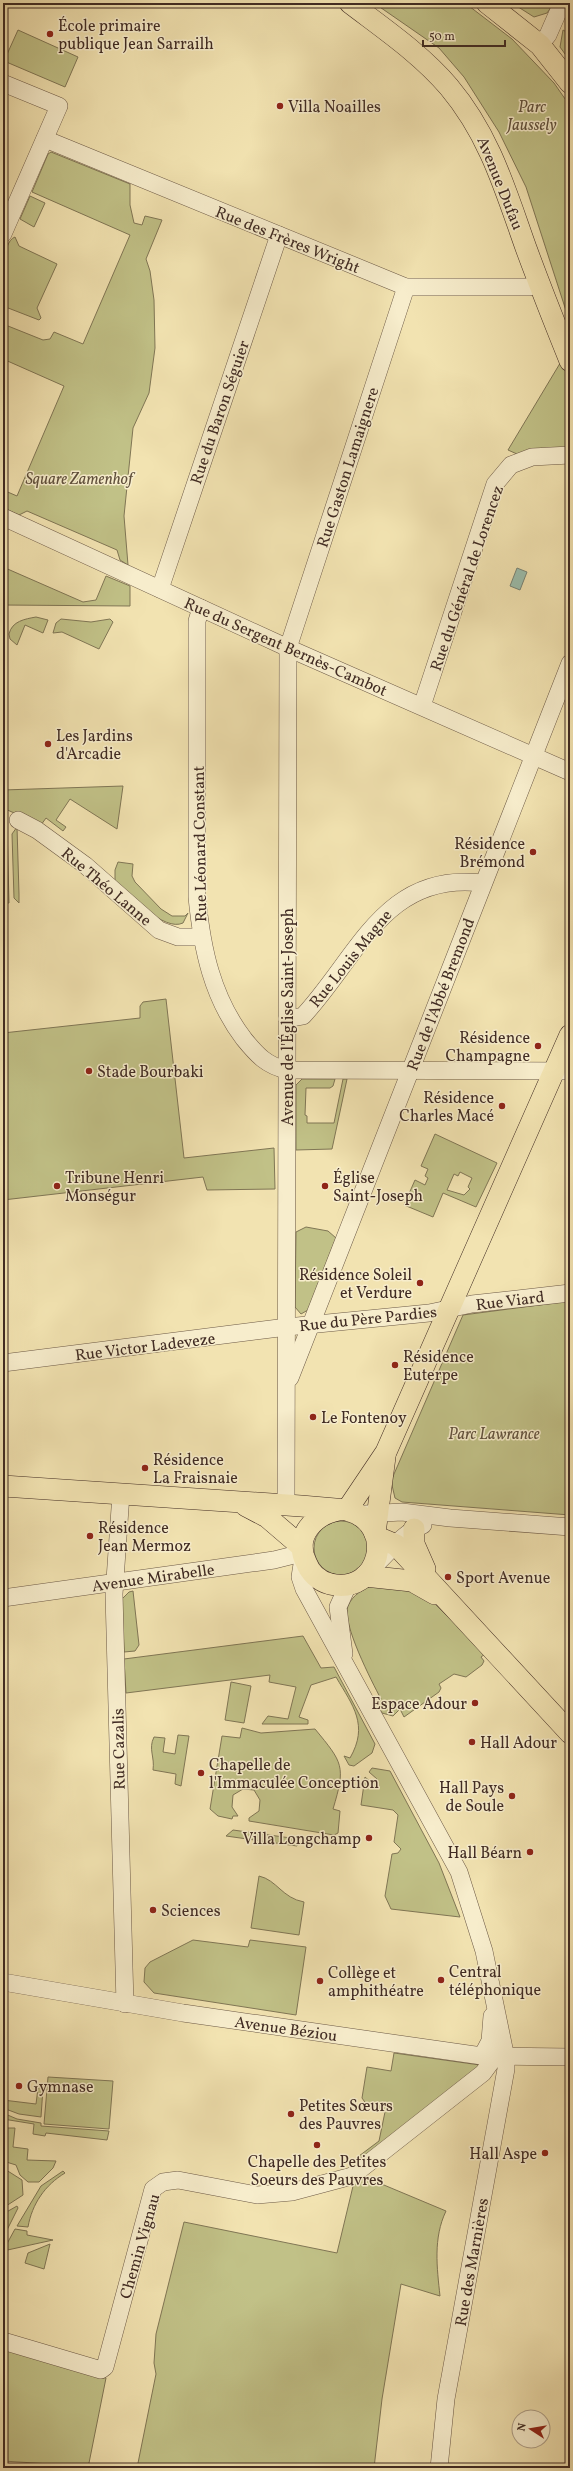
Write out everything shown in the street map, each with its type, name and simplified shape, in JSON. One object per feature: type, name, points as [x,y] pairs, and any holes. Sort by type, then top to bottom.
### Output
[{"type":"main road","name":"Avenue Dufau","points":[[350,3],[413,52],[448,86],[476,123],[509,194],[540,284],[570,361]]},
{"type":"main road","points":[[488,3],[540,44],[570,83]]},
{"type":"main road","points":[[356,1512],[386,1452],[450,1309],[562,1071],[570,1035]]},
{"type":"main road","points":[[356,1512],[386,1452]]},
{"type":"main road","points":[[3,1486],[356,1512],[396,1545],[432,1582],[570,1733]]},
{"type":"main road","points":[[242,1504],[267,1517],[303,1553],[310,1571],[326,1583],[337,1586],[362,1576],[412,1581],[450,1602]]},
{"type":"main road","points":[[356,1512],[376,1535],[396,1545]]},
{"type":"main road","points":[[303,1553],[304,1536],[317,1517],[356,1512]]},
{"type":"main road","points":[[414,1529],[414,1544],[432,1582]]},
{"type":"main road","points":[[362,1576],[378,1548],[376,1535]]},
{"type":"street","points":[[540,44],[548,35],[562,3]]},
{"type":"street","points":[[3,82],[59,106],[3,234]]},
{"type":"street","name":"Rue des Frères Wright","points":[[44,139],[406,287],[529,287],[540,284]]},
{"type":"street","name":"Rue du Baron Séguier","points":[[160,589],[279,235]]},
{"type":"street","name":"Rue Gaston Lamaignere","points":[[288,648],[406,287]]},
{"type":"street","name":"Rue du Général de Lorencez","points":[[422,706],[495,484],[511,465],[532,457],[570,454]]},
{"type":"street","name":"Rue du Sergent Bernès-Cambot","points":[[3,517],[288,648],[570,772]]},
{"type":"street","name":"Rue Léonard Constant","points":[[201,608],[197,621],[197,873],[201,937],[216,989],[235,1027],[257,1056],[274,1068],[287,1070],[562,1071]]},
{"type":"street","name":"Avenue de l'Église Saint-Joseph","points":[[286,1506],[288,648]]},
{"type":"street","name":"Rue de l'Abbé Bremond","points":[[313,1325],[482,883],[570,663]]},
{"type":"street","name":"Rue Théo Lanne","points":[[18,820],[36,830],[85,865],[159,930],[178,937],[201,937]]},
{"type":"street","name":"Rue Louis Magne","points":[[287,1019],[300,1018],[307,1012],[382,916],[398,901],[420,889],[440,883],[465,881],[482,883]]},
{"type":"street","name":"Rue Viard","points":[[450,1309],[472,1304],[570,1293]]},
{"type":"street","name":"Rue du Père Pardies","points":[[287,1327],[450,1309]]},
{"type":"street","name":"Avenue de l'Église Saint-Joseph","points":[[287,1386],[313,1325]]},
{"type":"street","name":"Rue Victor Ladeveze","points":[[3,1363],[287,1327]]},
{"type":"street","name":"Rue Cazalis","points":[[121,1494],[114,1583],[124,2004]]},
{"type":"street","points":[[356,1512],[402,1512],[450,1518],[570,1527]]},
{"type":"street","points":[[346,1664],[338,1607],[362,1576],[407,1533],[425,1524],[450,1518]]},
{"type":"street","points":[[303,1553],[300,1577],[304,1589],[459,1872],[484,1951],[494,1998],[494,2057]]},
{"type":"street","name":"Avenue Mirabelle","points":[[3,1598],[274,1560],[303,1553]]},
{"type":"street","name":"Avenue Béziou","points":[[3,1982],[124,2004],[494,2057],[570,2057]]},
{"type":"street","points":[[494,1998],[490,2041],[494,2057]]},
{"type":"street","name":"Chemin Vignau","points":[[3,2341],[100,2370],[105,2367],[153,2189],[163,2182],[178,2180],[257,2195],[292,2192],[352,2176],[483,2073],[494,2057]]},
{"type":"street","name":"Rue des Marnières","points":[[438,2468],[446,2400],[505,2074],[494,2057]]},
{"type":"green space","name":"Parc Jaussely","points":[[374,3],[465,3],[512,39],[554,83],[570,106],[570,323],[526,187],[499,132],[464,77],[439,48]]},
{"type":"green space","points":[[512,3],[554,3],[547,13],[534,17]]},
{"type":"green space","points":[[18,30],[78,57],[65,87],[4,61]]},
{"type":"green space","points":[[563,30],[570,34],[567,46],[570,50],[570,61],[560,47]]},
{"type":"green space","name":"Square Zamenhof","points":[[51,152],[130,184],[130,205],[134,223],[142,225],[145,216],[162,220],[146,259],[150,271],[154,300],[155,348],[149,393],[133,428],[124,516],[128,565],[120,560],[117,550],[27,511],[19,515],[3,508],[3,490],[17,496],[64,386],[3,359],[3,324],[43,340],[50,339],[54,332],[83,344],[130,235],[32,192],[48,154]]},
{"type":"green space","points":[[30,196],[45,203],[34,227],[20,219]]},
{"type":"green space","points":[[15,237],[19,246],[57,264],[37,308],[41,318],[39,320],[3,306],[3,268],[7,248],[10,241]]},
{"type":"green space","points":[[562,360],[570,373],[570,448],[536,449],[517,454],[508,450]]},
{"type":"green space","points":[[3,567],[83,602],[96,600],[106,576],[130,586],[130,606],[3,605]]},
{"type":"green space","points":[[36,617],[48,620],[43,633],[25,625],[17,645],[10,639],[9,634],[16,623]]},
{"type":"green space","points":[[61,619],[91,622],[110,619],[113,622],[99,649],[62,632],[53,633],[56,623]]},
{"type":"green space","points":[[123,786],[117,829],[70,799],[56,820],[66,827],[63,831],[46,818],[41,825],[3,808],[3,790]]},
{"type":"green space","points":[[7,826],[9,903],[3,903],[3,830]]},
{"type":"green space","points":[[17,827],[19,903],[14,898],[12,834]]},
{"type":"green space","points":[[118,862],[133,864],[132,876],[135,882],[161,909],[172,916],[185,916],[188,913],[183,923],[175,924],[166,922],[157,917],[115,883],[115,870]]},
{"type":"green space","name":"Stade Bourbaki","points":[[166,999],[184,1158],[274,1148],[275,1189],[207,1190],[203,1177],[3,1200],[3,1033],[140,1018],[140,1006],[143,1002]]},
{"type":"green space","points":[[302,1079],[335,1079],[333,1086],[330,1088],[306,1088],[305,1115],[307,1116],[307,1123],[334,1123],[343,1079],[347,1079],[332,1149],[296,1150],[296,1085]]},
{"type":"green space","points":[[435,1134],[497,1163],[476,1207],[443,1193],[433,1217],[404,1205],[415,1180],[425,1185],[428,1178],[425,1176],[428,1169],[421,1166]],"holes":[[[460,1172],[472,1178],[468,1187],[470,1189],[464,1195],[447,1190],[454,1174],[458,1176]]]},
{"type":"green space","points":[[306,1227],[328,1231],[336,1238],[308,1310],[301,1314],[295,1307],[296,1232]]},
{"type":"green space","name":"Parc Lawrance","points":[[570,1301],[570,1515],[402,1502],[395,1498],[391,1481],[463,1315]]},
{"type":"green space","points":[[336,1521],[346,1521],[356,1525],[364,1533],[368,1543],[368,1553],[364,1563],[356,1571],[346,1575],[336,1575],[326,1571],[318,1563],[314,1553],[314,1543],[318,1533],[326,1525]]},
{"type":"green space","points":[[374,1584],[425,1594],[485,1654],[481,1657],[484,1661],[482,1665],[466,1677],[454,1674],[439,1684],[441,1688],[439,1692],[404,1717],[400,1709],[393,1716],[382,1713],[377,1705],[381,1699],[358,1652],[349,1625],[347,1614],[350,1602],[359,1593]]},
{"type":"green space","points":[[133,1591],[139,1645],[135,1651],[124,1652],[122,1599],[129,1592]]},
{"type":"green space","points":[[303,1636],[321,1668],[334,1667],[375,1744],[372,1753],[354,1766],[349,1765],[344,1756],[350,1758],[356,1746],[358,1726],[356,1716],[348,1697],[336,1677],[311,1685],[299,1717],[308,1720],[308,1724],[262,1724],[268,1716],[288,1719],[296,1687],[269,1682],[270,1675],[126,1693],[124,1659]]},
{"type":"green space","points":[[231,1682],[251,1686],[244,1723],[225,1720]]},
{"type":"green space","points":[[242,1728],[261,1733],[315,1729],[331,1750],[339,1766],[340,1783],[333,1809],[340,1811],[338,1833],[334,1835],[249,1821],[249,1818],[259,1811],[260,1800],[254,1790],[243,1789],[233,1795],[232,1807],[238,1816],[233,1816],[232,1819],[218,1816],[210,1809],[222,1736],[240,1738]]},
{"type":"green space","points":[[178,1735],[189,1736],[181,1786],[175,1784],[176,1774],[153,1770],[152,1741],[154,1737],[165,1738],[163,1752],[175,1754]]},
{"type":"green space","points":[[372,1768],[390,1771],[439,1863],[460,1917],[391,1909],[385,1896],[392,1854],[398,1853],[401,1849],[394,1842],[398,1815],[393,1810],[361,1805],[365,1777],[373,1784],[377,1779],[369,1772]]},
{"type":"green space","points":[[233,1830],[298,1839],[297,1846],[226,1836]]},
{"type":"green space","points":[[259,1876],[271,1881],[290,1897],[304,1902],[299,1935],[251,1928]]},
{"type":"green space","points":[[193,1940],[248,1947],[250,1940],[306,1947],[296,2015],[154,1993],[144,1982],[145,1968],[150,1962]]},
{"type":"green space","points":[[394,2053],[480,2065],[364,2163],[359,2156],[379,2141],[385,2112],[369,2108],[362,2098],[367,2067],[391,2071]]},
{"type":"green space","points":[[48,2077],[113,2081],[109,2129],[44,2124]]},
{"type":"green space","points":[[38,2088],[43,2088],[41,2117],[19,2114],[3,2108],[3,2100],[36,2104]]},
{"type":"green space","points":[[3,2113],[17,2119],[41,2123],[41,2126],[109,2131],[107,2140],[46,2133],[45,2136],[33,2134],[34,2124],[3,2119]]},
{"type":"green space","points":[[3,2128],[15,2128],[13,2147],[28,2149],[27,2160],[56,2161],[53,2168],[39,2182],[28,2182],[20,2175],[16,2165],[3,2161]]},
{"type":"green space","points":[[3,2168],[22,2180],[23,2195],[3,2208]]},
{"type":"green space","points":[[63,2171],[65,2173],[51,2183],[40,2196],[36,2203],[28,2227],[17,2226],[41,2186]]},
{"type":"green space","points":[[360,2175],[446,2211],[439,2232],[437,2253],[440,2296],[401,2284],[382,2399],[374,2468],[137,2468],[156,2374],[154,2363],[156,2334],[184,2222],[337,2253],[354,2182]]},
{"type":"green space","points":[[17,2206],[18,2208],[3,2238],[3,2214]]},
{"type":"green space","points":[[15,2229],[27,2231],[27,2235],[53,2240],[3,2251]]},
{"type":"green space","points":[[50,2244],[44,2269],[25,2263],[28,2253]]},
{"type":"green space","points":[[3,2347],[106,2378],[89,2463],[82,2466],[3,2461]]},
{"type":"shaded area","points":[[517,568],[527,572],[520,590],[510,586]]},
{"type":"place","name":"École primaire publique Jean Sarrailh","points":[[50,34]]},
{"type":"place","name":"Villa Noailles","points":[[280,106]]},
{"type":"place","name":"Les Jardins d'Arcadie","points":[[48,744]]},
{"type":"place","name":"Résidence Brémond","points":[[533,852]]},
{"type":"place","name":"Résidence Champagne","points":[[538,1046]]},
{"type":"place","name":"Stade Bourbaki","points":[[89,1071]]},
{"type":"place","name":"Résidence Charles Macé","points":[[502,1106]]},
{"type":"place","name":"Tribune Henri Monségur","points":[[57,1186]]},
{"type":"place","name":"Église Saint-Joseph","points":[[325,1186]]},
{"type":"place","name":"Résidence Soleil et Verdure","points":[[420,1283]]},
{"type":"place","name":"Résidence Euterpe","points":[[395,1365]]},
{"type":"place","name":"Le Fontenoy","points":[[313,1417]]},
{"type":"place","name":"Résidence La Fraisnaie","points":[[145,1468]]},
{"type":"place","name":"Résidence Jean Mermoz","points":[[90,1536]]},
{"type":"place","name":"Sport Avenue","points":[[448,1577]]},
{"type":"place","name":"Espace Adour","points":[[475,1703]]},
{"type":"place","name":"Hall Adour","points":[[472,1742]]},
{"type":"place","name":"Chapelle de l'Immaculée Conception","points":[[201,1773]]},
{"type":"place","name":"Hall Pays de Soule","points":[[512,1796]]},
{"type":"place","name":"Villa Longchamp","points":[[369,1838]]},
{"type":"place","name":"Hall Béarn","points":[[530,1852]]},
{"type":"place","name":"Sciences","points":[[153,1910]]},
{"type":"place","name":"Central téléphonique","points":[[441,1980]]},
{"type":"place","name":"Collège et amphithéatre","points":[[320,1981]]},
{"type":"place","name":"Gymnase","points":[[19,2086]]},
{"type":"place","name":"Petites Sœurs des Pauvres","points":[[291,2114]]},
{"type":"place","name":"Chapelle des Petites Soeurs des Pauvres","points":[[317,2145]]},
{"type":"place","name":"Hall Aspe","points":[[545,2153]]}]
